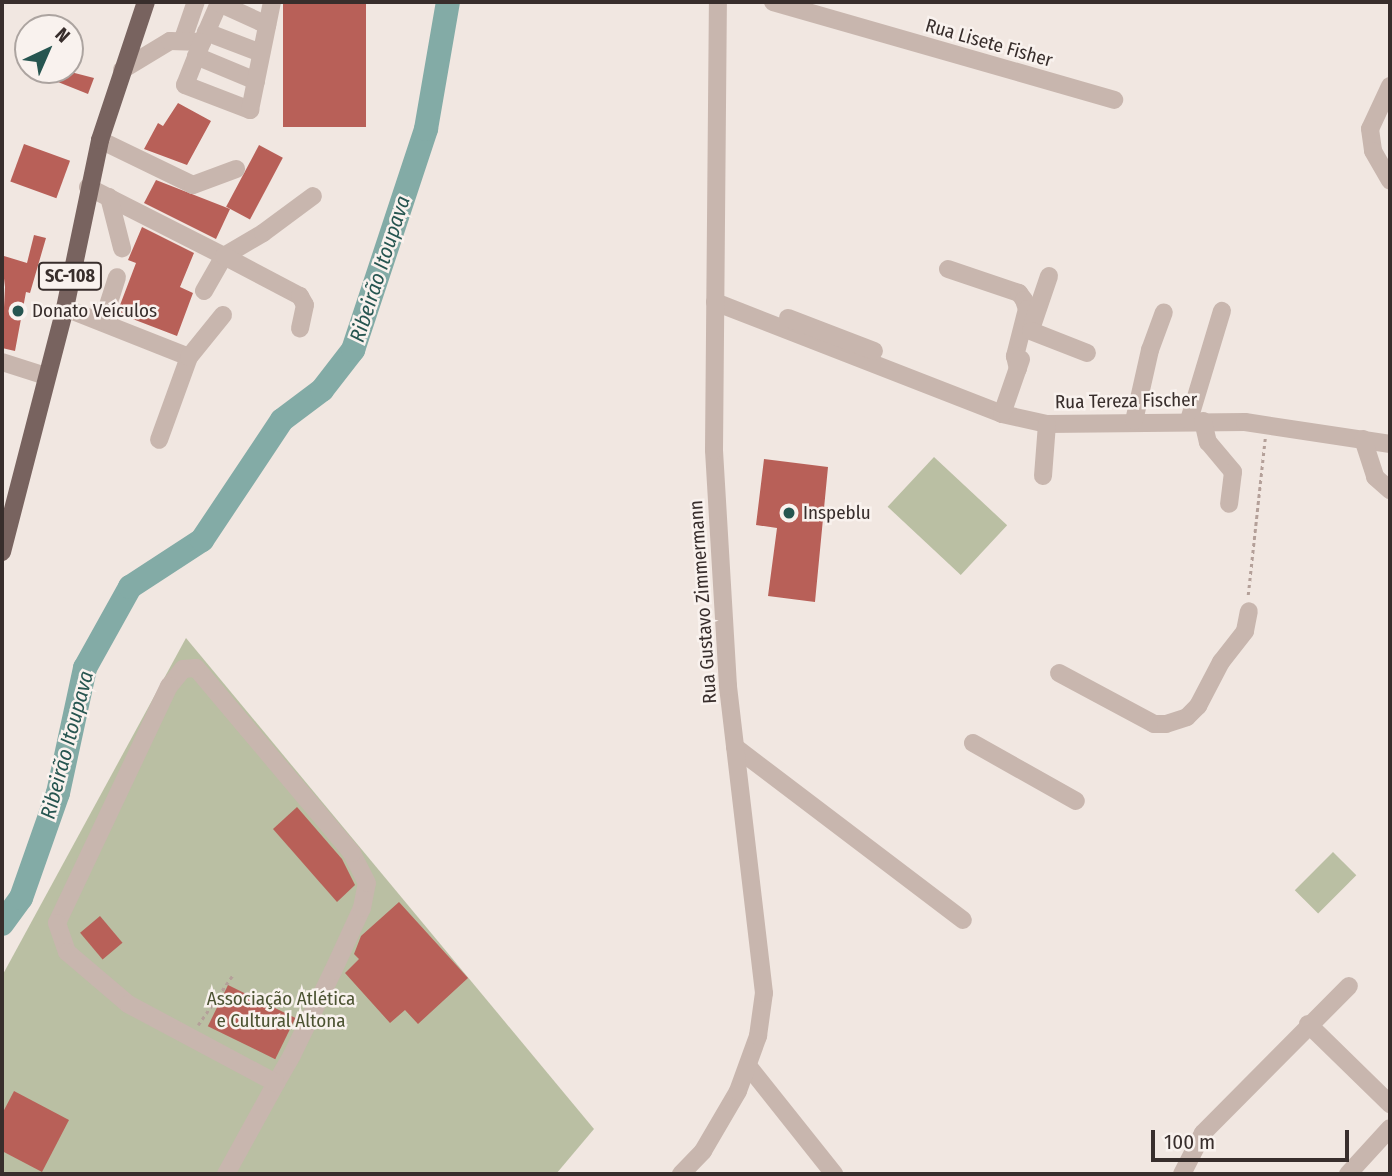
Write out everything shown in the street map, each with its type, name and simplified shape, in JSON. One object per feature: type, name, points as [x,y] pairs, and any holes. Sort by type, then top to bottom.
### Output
[{"type":"main road","name":"SC-108","points":[[2,552],[65,308],[88,187],[140,6]]},
{"type":"street","points":[[183,39],[196,2]]},
{"type":"street","points":[[267,25],[219,3],[184,83],[191,90],[250,110],[272,2]]},
{"type":"street","name":"Rua Gustavo Zimmermann","points":[[681,1174],[725,1118],[749,1067],[760,1027],[765,976],[735,747],[714,450],[718,2]]},
{"type":"street","name":"Rua Lisete Fisher","points":[[773,2],[1114,100]]},
{"type":"street","points":[[122,70],[170,41],[183,39],[261,53]]},
{"type":"street","points":[[201,43],[256,81]]},
{"type":"street","points":[[1390,86],[1370,129],[1373,150],[1390,180]]},
{"type":"street","points":[[100,140],[193,185],[236,169]]},
{"type":"street","points":[[88,187],[300,296],[305,305],[300,328]]},
{"type":"street","points":[[204,291],[224,256],[264,233],[313,196]]},
{"type":"street","points":[[109,197],[122,248]]},
{"type":"street","points":[[948,269],[1019,293],[1024,300],[1027,309],[1015,356],[1018,369]]},
{"type":"street","points":[[1002,414],[1049,276]]},
{"type":"street","points":[[103,321],[117,277]]},
{"type":"street","points":[[715,297],[874,351]]},
{"type":"street","name":"Rua Tereza Fischer","points":[[715,297],[1002,414],[1047,424],[1196,420],[1267,425],[1390,444]]},
{"type":"street","points":[[65,308],[189,356]]},
{"type":"street","points":[[1222,311],[1196,420],[1208,442],[1233,472],[1229,504]]},
{"type":"street","points":[[1134,421],[1150,350],[1164,312]]},
{"type":"street","points":[[159,440],[189,356],[223,315]]},
{"type":"street","points":[[1031,331],[1087,353]]},
{"type":"street","points":[[2,362],[46,376]]},
{"type":"street","points":[[1043,476],[1047,424]]},
{"type":"street","points":[[1363,439],[1375,477],[1390,490]]},
{"type":"street","points":[[1059,673],[1154,723],[1166,724],[1187,717],[1198,706],[1221,662],[1245,631],[1249,611]]},
{"type":"street","points":[[226,1174],[276,1083],[362,908],[367,883],[352,853],[196,668],[183,669],[169,686],[57,923],[67,952],[118,995],[276,1083]]},
{"type":"street","points":[[973,743],[1076,801]]},
{"type":"street","points":[[735,747],[963,920]]},
{"type":"street","points":[[1182,1174],[1203,1133],[1308,1024],[1349,986]]},
{"type":"street","points":[[1308,1024],[1390,1104]]},
{"type":"street","points":[[749,1067],[834,1174]]},
{"type":"street","points":[[1348,1174],[1390,1128]]},
{"type":"path","points":[[1249,611],[1247,572],[1267,425]]},
{"type":"path","points":[[190,1036],[232,976]]},
{"type":"green space","points":[[934,457],[1007,525],[961,575],[888,507]]},
{"type":"green space","name":"Associação Atlética e Cultural Altona","points":[[186,638],[594,1129],[556,1174],[2,1174],[2,976]]},
{"type":"green space","points":[[1333,852],[1356,875],[1318,914],[1295,890]]},
{"type":"building","points":[[283,2],[366,2],[366,127],[283,127]]},
{"type":"building","points":[[84,75],[94,78],[88,94],[63,84],[84,84]]},
{"type":"building","points":[[178,103],[211,121],[187,165],[144,149],[158,123],[163,126]]},
{"type":"building","points":[[24,144],[70,161],[56,198],[10,182]]},
{"type":"building","points":[[259,145],[283,158],[250,219],[226,207]]},
{"type":"building","points":[[156,180],[230,209],[216,239],[144,203]]},
{"type":"building","points":[[142,227],[194,253],[180,287],[193,293],[177,336],[117,313],[136,263],[128,260]]},
{"type":"building","points":[[34,235],[46,238],[30,293],[26,292],[15,351],[2,348],[5,287],[2,261],[4,256],[27,263]]},
{"type":"building","points":[[764,459],[828,467],[815,602],[768,596],[777,528],[756,525]]},
{"type":"building","points":[[297,807],[342,859],[355,885],[337,902],[273,829]]},
{"type":"building","points":[[399,902],[468,978],[418,1024],[405,1010],[390,1023],[345,973],[359,959],[354,954],[361,936]]},
{"type":"building","points":[[100,916],[122,943],[103,960],[80,933]]},
{"type":"building","points":[[228,985],[295,1018],[275,1059],[208,1026]]},
{"type":"building","points":[[14,1091],[69,1120],[42,1172],[2,1151],[2,1114]]},
{"type":"waterway","name":"Ribeirão Itoupava","points":[[2,924],[21,898],[58,793],[85,668],[130,587],[202,540],[282,420],[322,390],[353,350],[426,129],[448,2]]},
{"type":"place","name":"Donato Veículos","points":[[18,311]]},
{"type":"place","name":"Inspeblu","points":[[789,513]]}]
